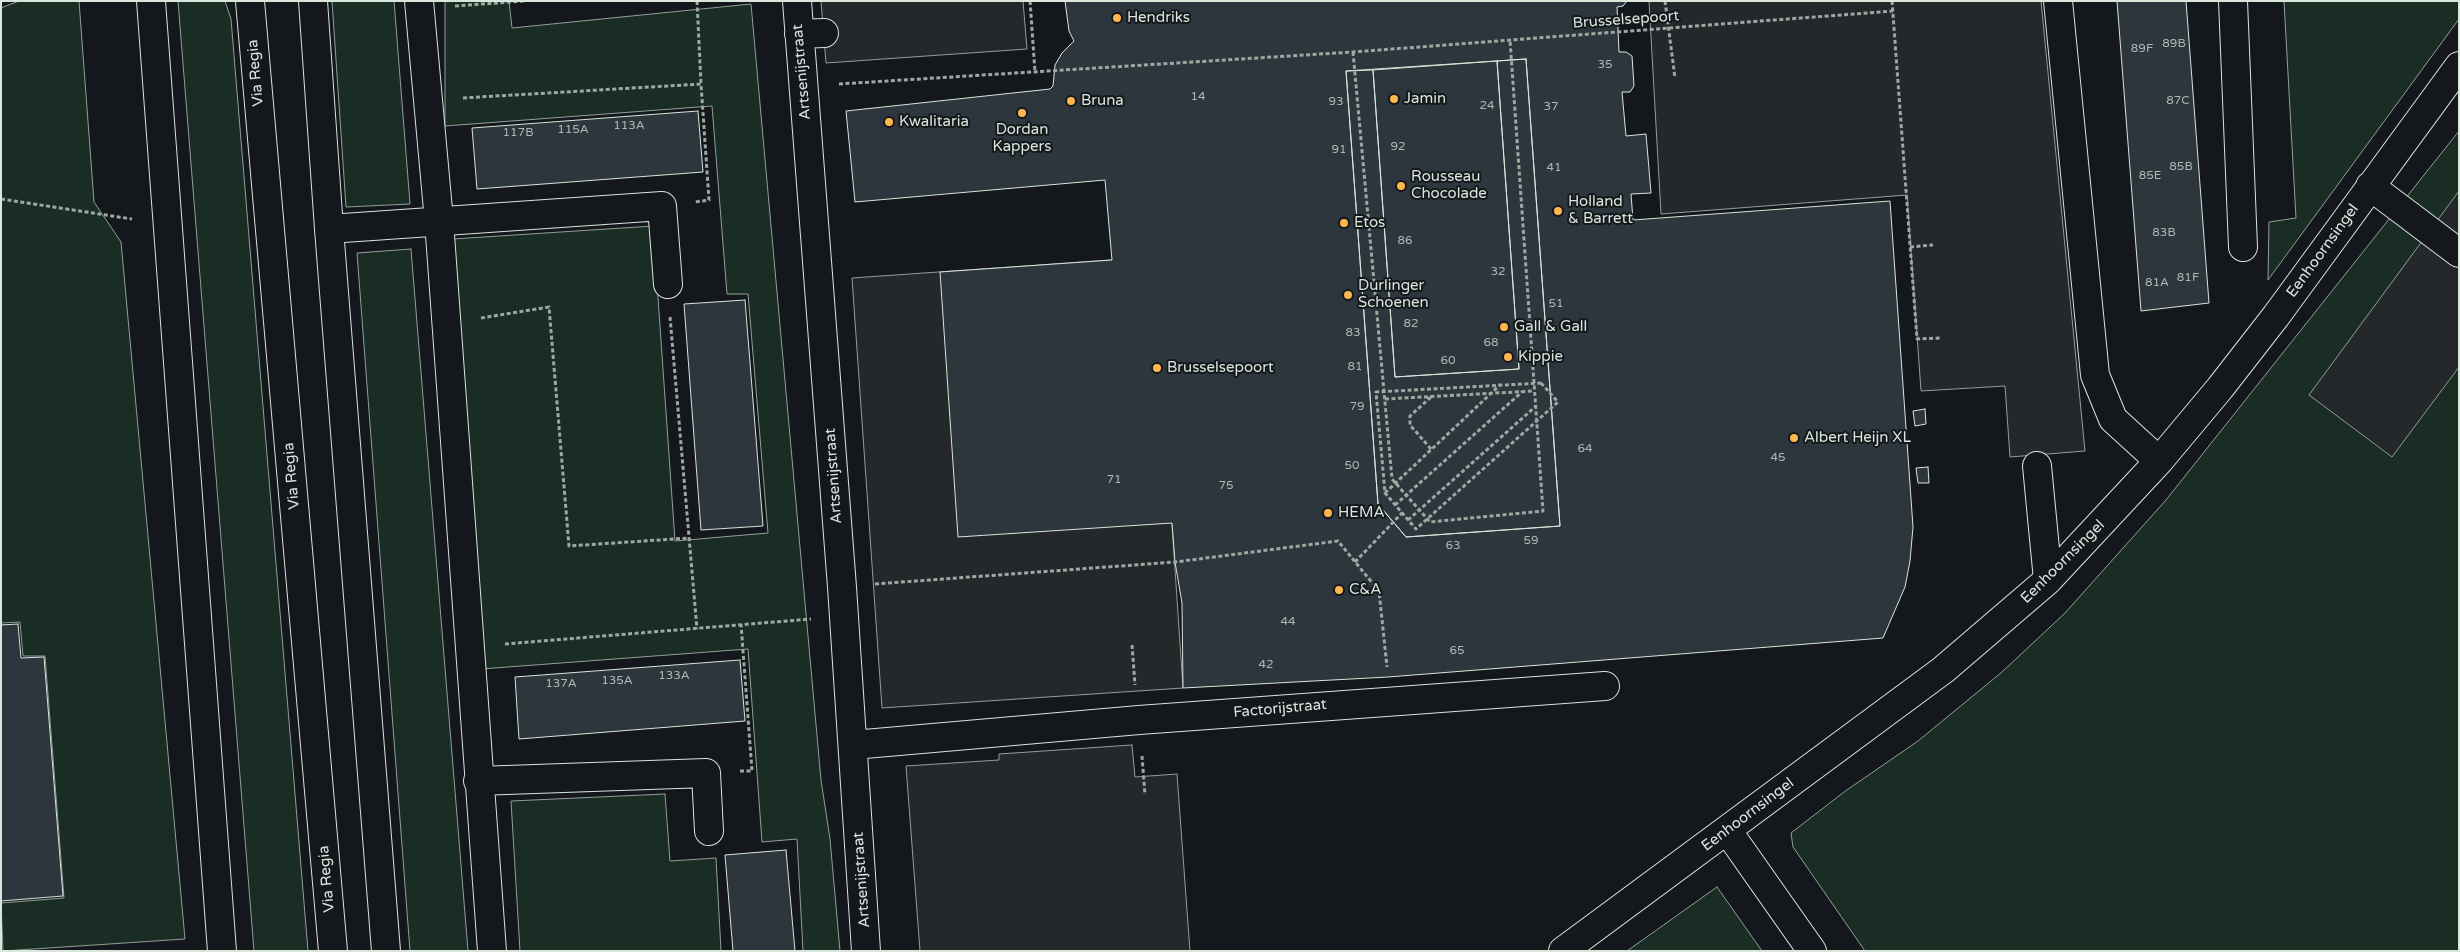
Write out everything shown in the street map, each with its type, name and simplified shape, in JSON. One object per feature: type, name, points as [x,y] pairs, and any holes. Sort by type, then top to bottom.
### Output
[{"type":"street","points":[[151,1],[222,951]]},
{"type":"street","name":"Via Regia","points":[[250,1],[333,951]]},
{"type":"street","points":[[313,1],[329,229],[386,951]]},
{"type":"street","name":"Artsenijstraat","points":[[797,1],[811,34],[804,86],[853,745],[866,951]]},
{"type":"street","points":[[2058,1],[2095,375],[2114,419],[2159,460]]},
{"type":"street","points":[[2232,1],[2243,247]]},
{"type":"street","points":[[419,5],[439,221],[468,647],[492,951]]},
{"type":"street","name":"Eenhoornsingel","points":[[1563,951],[1943,670],[2048,580],[2159,460],[2220,388],[2271,323],[2459,66]]},
{"type":"street","points":[[2370,186],[2459,253]]},
{"type":"street","points":[[329,229],[662,206],[668,284]]},
{"type":"street","points":[[2036,466],[2048,580]]},
{"type":"street","name":"Factorijstraat","points":[[853,745],[954,735],[1389,700],[1605,686]]},
{"type":"street","points":[[478,781],[706,773],[709,831]]},
{"type":"street","points":[[1727,830],[1812,951]]},
{"type":"path","points":[[419,5],[524,1]]},
{"type":"path","points":[[662,206],[709,200],[697,1]]},
{"type":"path","points":[[1030,1],[1035,72]]},
{"type":"path","points":[[1665,1],[1676,78]]},
{"type":"path","points":[[1892,1],[1917,340],[1940,338]]},
{"type":"path","name":"Brusselsepoort","points":[[804,86],[1353,52],[1893,11]]},
{"type":"path","points":[[1353,52],[1392,479],[1430,522],[1543,511],[1510,40]]},
{"type":"path","points":[[428,100],[701,84]]},
{"type":"path","points":[[1,199],[169,224]]},
{"type":"path","points":[[1910,247],[1933,245]]},
{"type":"path","points":[[668,284],[697,629]]},
{"type":"path","points":[[446,323],[549,307],[569,546],[689,538]]},
{"type":"path","points":[[1541,383],[1558,402],[1416,529],[1385,494],[1376,392],[1501,384],[1541,383]]},
{"type":"path","points":[[1385,494],[1501,384]]},
{"type":"path","points":[[1395,505],[1523,391]]},
{"type":"path","points":[[1385,399],[1534,391]]},
{"type":"path","points":[[1431,397],[1410,416],[1410,425],[1431,449]]},
{"type":"path","points":[[1408,520],[1536,406]]},
{"type":"path","points":[[1355,562],[1402,513]]},
{"type":"path","points":[[915,580],[1175,562],[1338,541],[1379,591],[1389,700]]},
{"type":"path","points":[[468,647],[741,624],[770,624]]},
{"type":"path","points":[[706,773],[752,771],[741,624]]},
{"type":"green space","points":[[19,1],[79,1],[94,202],[121,242],[185,939],[3,951],[1,903],[64,898],[45,656],[23,656],[20,622],[1,623],[1,8]]},
{"type":"green space","points":[[178,1],[225,1],[231,19],[308,951],[254,951]]},
{"type":"green space","points":[[332,1],[394,1],[410,204],[346,207]]},
{"type":"green space","points":[[445,1],[509,1],[512,28],[751,4],[821,780],[830,839],[840,951],[803,951],[797,839],[762,842],[748,649],[481,669],[453,239],[653,226],[675,541],[768,533],[748,294],[727,294],[712,106],[445,126]]},
{"type":"green space","points":[[2284,1],[2459,1],[2459,19],[2268,280],[2269,222],[2296,218]]},
{"type":"green space","points":[[2459,131],[2459,951],[1865,951],[1793,847],[1791,833],[1844,792],[1918,741],[2002,672],[2065,613],[2166,500]]},
{"type":"green space","points":[[411,249],[468,951],[410,951],[357,253]]},
{"type":"green space","points":[[665,794],[670,861],[716,858],[721,951],[520,951],[511,801]]},
{"type":"green space","points":[[1717,887],[1762,951],[1627,951]]},
{"type":"shaded area","points":[[821,1],[1023,1],[1027,49],[826,63]]},
{"type":"shaded area","points":[[1649,1],[2041,1],[2085,451],[2010,457],[2005,386],[1921,391],[1907,195],[1661,214]]},
{"type":"shaded area","points":[[2459,191],[2459,367],[2392,457],[2309,395]]},
{"type":"shaded area","points":[[1154,257],[1183,688],[882,708],[852,278]]},
{"type":"shaded area","points":[[1132,745],[1135,777],[1177,774],[1190,951],[920,951],[906,766],[999,760],[999,754]]},
{"type":"building","name":"Brusselsepoort","points":[[1065,1],[1627,1],[1623,6],[1617,7],[1619,52],[1626,52],[1632,56],[1634,86],[1630,92],[1622,92],[1626,136],[1646,134],[1651,193],[1631,194],[1633,220],[1890,201],[1913,527],[1910,561],[1905,587],[1883,638],[1388,677],[1183,688],[1182,603],[1175,562],[1172,523],[958,537],[940,272],[1112,260],[1105,180],[855,202],[846,111],[1050,89],[1053,86],[1055,65],[1062,53],[1074,41],[1069,31]],"holes":[[[1526,59],[1560,526],[1406,537],[1378,504],[1346,71]]]},
{"type":"building","points":[[2117,1],[2186,1],[2209,303],[2141,311]]},
{"type":"building","points":[[1526,59],[1560,526],[1406,537],[1378,504],[1346,71],[1373,70],[1395,377],[1519,369],[1497,61]]},
{"type":"building","points":[[1497,61],[1519,369],[1395,377],[1373,70]]},
{"type":"building","points":[[698,111],[703,172],[477,189],[472,128]]},
{"type":"building","points":[[745,300],[763,526],[701,530],[684,304]]},
{"type":"building","points":[[1925,409],[1926,424],[1915,426],[1913,411]]},
{"type":"building","points":[[1928,467],[1929,483],[1918,483],[1916,468]]},
{"type":"building","points":[[18,624],[21,658],[44,657],[63,896],[1,901],[1,625]]},
{"type":"building","points":[[740,660],[745,721],[519,739],[515,677]]},
{"type":"building","points":[[786,850],[795,951],[733,951],[725,855]]},
{"type":"place","name":"Hendriks","points":[[1117,18]]},
{"type":"place","name":"Jamin","points":[[1394,99]]},
{"type":"place","name":"Bruna","points":[[1071,101]]},
{"type":"place","name":"Dordan Kappers","points":[[1022,113]]},
{"type":"place","name":"Kwalitaria","points":[[889,122]]},
{"type":"place","name":"Rousseau Chocolade","points":[[1401,186]]},
{"type":"place","name":"Holland & Barrett","points":[[1558,211]]},
{"type":"place","name":"Etos","points":[[1344,223]]},
{"type":"place","name":"Durlinger Schoenen","points":[[1348,295]]},
{"type":"place","name":"Gall & Gall","points":[[1504,327]]},
{"type":"place","name":"Kippie","points":[[1508,357]]},
{"type":"place","name":"Brusselsepoort","points":[[1157,368]]},
{"type":"place","name":"Albert Heijn XL","points":[[1794,438]]},
{"type":"place","name":"HEMA","points":[[1328,513]]},
{"type":"place","name":"C&A","points":[[1339,590]]}]
